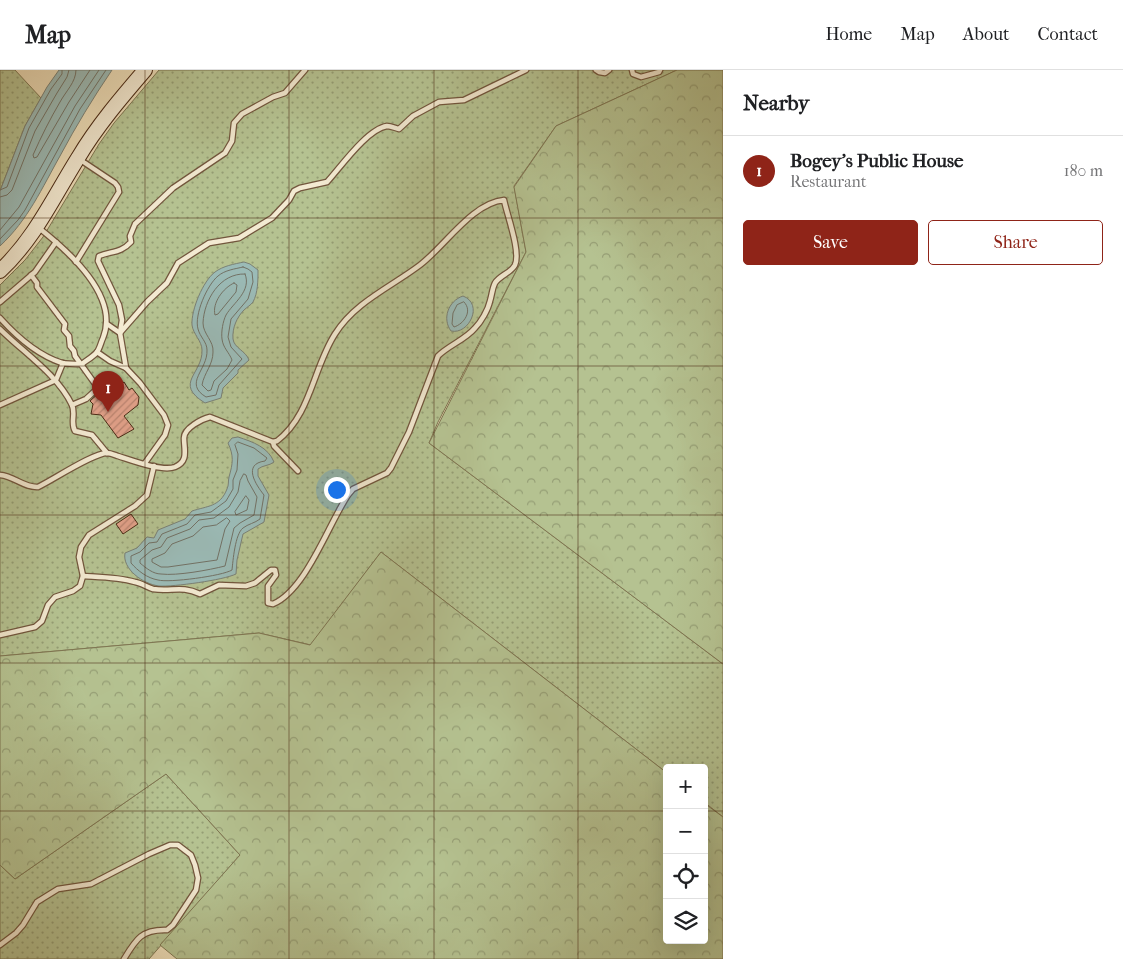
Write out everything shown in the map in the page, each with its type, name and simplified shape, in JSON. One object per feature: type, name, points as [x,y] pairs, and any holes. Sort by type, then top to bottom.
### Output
[{"type":"street","points":[[0,271],[18,253],[38,227],[78,158],[106,117],[145,70]]},
{"type":"lane","points":[[126,368],[120,333],[122,320],[119,305],[98,261],[100,256],[124,250],[131,242],[130,236],[135,224],[173,188],[225,154],[232,142],[234,124],[242,114],[273,97],[285,93],[305,70]]},
{"type":"lane","points":[[120,333],[147,302],[167,283],[178,263],[209,243],[239,238],[272,218],[289,200],[294,191],[327,182],[350,153],[379,129],[389,126],[399,129],[414,116],[439,102],[464,100],[526,70]]},
{"type":"lane","points":[[596,70],[605,73],[609,70]]},
{"type":"lane","points":[[632,70],[633,74],[641,77],[659,72],[660,70]]},
{"type":"lane","points":[[76,262],[119,192],[115,183],[78,158]]},
{"type":"lane","points":[[83,576],[107,577],[168,590],[186,588],[200,594],[219,585],[246,586],[255,583],[271,570],[275,570],[276,574],[268,586],[268,603],[273,604],[286,596],[307,569],[348,495],[354,489],[387,474],[408,432],[438,356],[446,348],[466,337],[476,328],[490,302],[496,281],[505,275],[516,263],[517,253],[504,200],[494,201],[477,212],[421,264],[365,302],[347,319],[334,334],[301,413],[282,437],[273,442]]},
{"type":"lane","points":[[0,318],[16,335],[39,353],[63,363],[82,364],[97,352],[107,324],[106,310],[96,286],[76,262],[38,227]]},
{"type":"lane","points":[[0,302],[31,275],[56,242]]},
{"type":"lane","points":[[31,275],[37,283],[37,287],[65,324],[64,330],[70,340],[70,346],[98,388],[86,399],[72,405]]},
{"type":"lane","points":[[107,324],[120,333]]},
{"type":"lane","points":[[0,329],[56,380],[74,407],[72,426],[75,431],[92,435],[107,453]]},
{"type":"lane","points":[[97,352],[110,361],[126,368],[164,415],[168,425],[164,435],[145,463]]},
{"type":"lane","points":[[0,405],[56,380],[63,363]]},
{"type":"lane","points":[[0,475],[12,478],[31,488],[38,487],[90,458],[107,453],[154,466],[170,468],[181,464],[185,456],[185,433],[197,423],[210,417],[273,442],[274,446],[298,471]]},
{"type":"lane","points":[[0,635],[35,627],[42,620],[48,605],[55,597],[73,591],[80,586],[83,576],[79,557],[81,547],[89,535],[135,506],[147,494],[154,466]]},
{"type":"lane","points":[[0,945],[23,925],[37,902],[58,889],[91,884],[149,854],[170,845],[178,845],[191,855],[195,865],[198,878],[196,890],[173,925],[167,930],[153,929],[145,933],[138,938],[124,959]]},
{"type":"green space","points":[[0,70],[15,70],[41,98],[25,126],[0,191]]},
{"type":"green space","points":[[159,70],[677,70],[556,126],[514,186],[526,252],[429,443],[723,664],[723,817],[708,805],[708,764],[663,764],[663,770],[381,552],[311,645],[259,633],[0,656],[0,285],[25,260],[43,237],[99,144],[114,123]]},
{"type":"green space","points":[[677,70],[723,70],[723,664],[429,443],[526,252],[514,187],[556,126]]},
{"type":"green space","points":[[381,552],[663,770],[663,944],[708,944],[708,806],[723,817],[723,959],[177,959],[160,945],[240,855],[166,774],[15,879],[0,865],[0,656],[259,633],[310,645]]},
{"type":"green space","points":[[166,774],[240,855],[149,959],[0,959],[0,865],[15,879]]},
{"type":"water","points":[[59,70],[112,70],[78,123],[27,215],[0,246],[0,191],[25,126]]},
{"type":"water","points":[[244,262],[258,270],[257,291],[253,302],[237,319],[233,331],[233,339],[249,360],[223,388],[221,398],[205,403],[191,390],[190,384],[201,358],[202,350],[192,325],[193,312],[202,289],[215,272],[229,265]]},
{"type":"water","points":[[463,296],[473,305],[472,318],[463,328],[458,331],[451,331],[447,321],[448,311],[458,298]]},
{"type":"water","points":[[238,437],[264,449],[274,462],[258,469],[258,476],[269,495],[264,522],[243,534],[236,574],[210,581],[166,586],[153,585],[140,579],[127,565],[125,553],[137,548],[147,537],[154,538],[158,530],[185,519],[192,511],[217,503],[221,499],[228,487],[232,464],[228,443],[232,438]]},
{"type":"building","points":[[109,379],[116,388],[124,382],[129,390],[132,388],[139,397],[138,405],[124,416],[134,429],[118,438],[101,415],[91,414],[93,404],[90,401],[101,391],[101,385]]},
{"type":"building","points":[[131,514],[138,524],[123,534],[116,524]]},
{"type":"place","name":"Bogey's Public House","points":[[108,412]]}]
